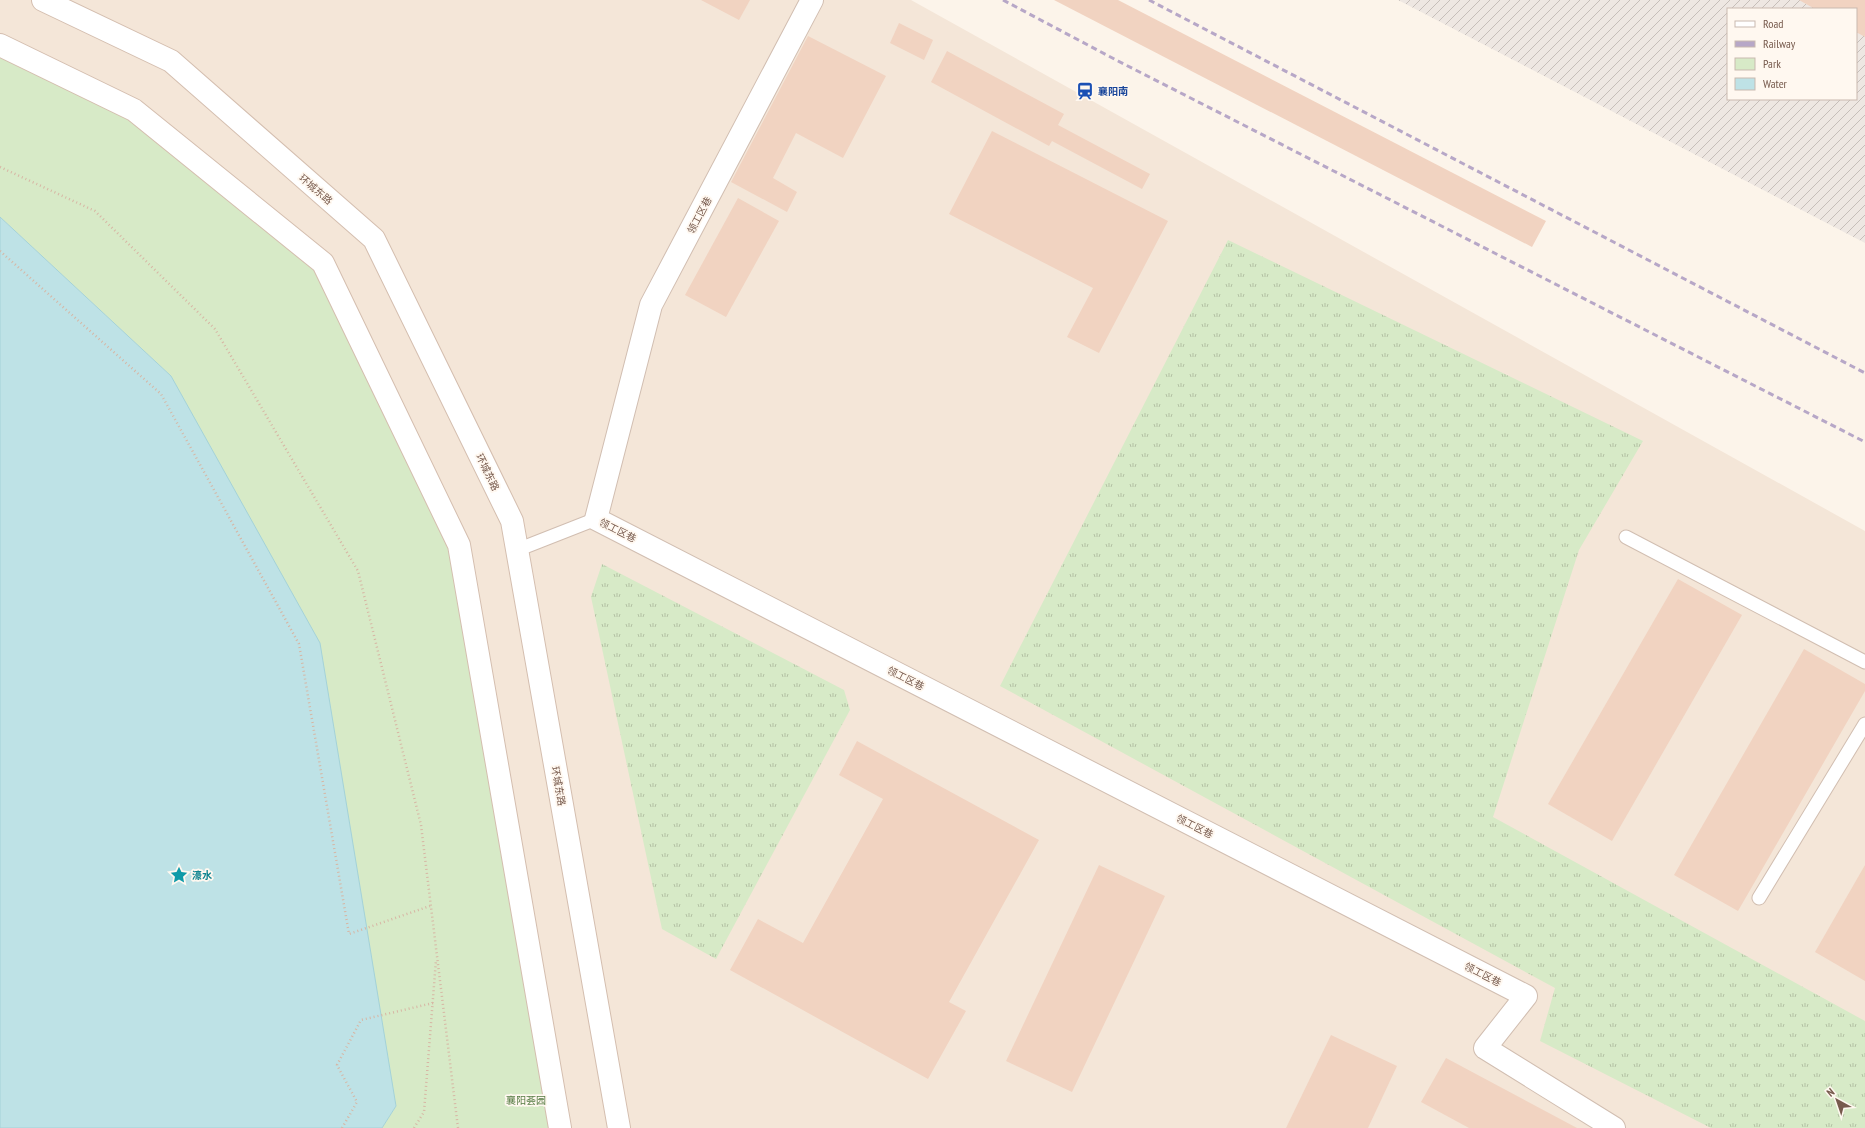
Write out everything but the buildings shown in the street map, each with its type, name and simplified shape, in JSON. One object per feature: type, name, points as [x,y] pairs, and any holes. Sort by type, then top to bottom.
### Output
[{"type":"main road","name":"环城东路","points":[[43,0],[171,62],[374,239],[512,522],[619,1128]]},
{"type":"main road","name":"领工区巷","points":[[812,0],[651,305],[596,519],[1526,996],[1485,1048],[1614,1128]]},
{"type":"main road","points":[[0,45],[134,110],[323,263],[459,545],[560,1128]]},
{"type":"lane","points":[[517,550],[596,519]]},
{"type":"lane","points":[[1626,537],[1865,662]]},
{"type":"lane","points":[[1759,898],[1865,724]]},
{"type":"path","points":[[0,166],[95,211],[215,329],[358,571],[421,825],[458,1128]]},
{"type":"path","points":[[0,251],[161,394],[299,644],[349,934],[430,906]]},
{"type":"path","points":[[414,1128],[424,1112],[437,954]]},
{"type":"path","points":[[342,1128],[357,1102],[337,1065],[361,1020],[433,1003]]},
{"type":"shaded area","points":[[0,0],[911,0],[1865,531],[1865,1128],[560,1128],[171,376],[0,217]]},
{"type":"shaded area","points":[[1398,0],[1865,0],[1865,243]]},
{"type":"green space","name":"襄阳荟园","points":[[0,45],[134,110],[323,263],[459,545],[560,1128],[382,1128],[396,1106],[171,376],[0,217]]},
{"type":"green space","points":[[1228,240],[1643,441],[1579,550],[1493,817],[1865,1021],[1865,1128],[1711,1128],[1540,1041],[1555,988],[1000,686]]},
{"type":"green space","points":[[602,564],[844,690],[850,710],[716,959],[662,929],[591,597]]},
{"type":"water","name":"濠水","points":[[0,217],[171,376],[320,643],[396,1106],[382,1128],[0,1128]]},
{"type":"railway","points":[[1003,0],[1118,61],[1865,442]]},
{"type":"railway","points":[[1149,0],[1865,373]]},
{"type":"place","name":"襄阳南","points":[[1085,91]]},
{"type":"place","name":"濠水","points":[[179,875]]}]
